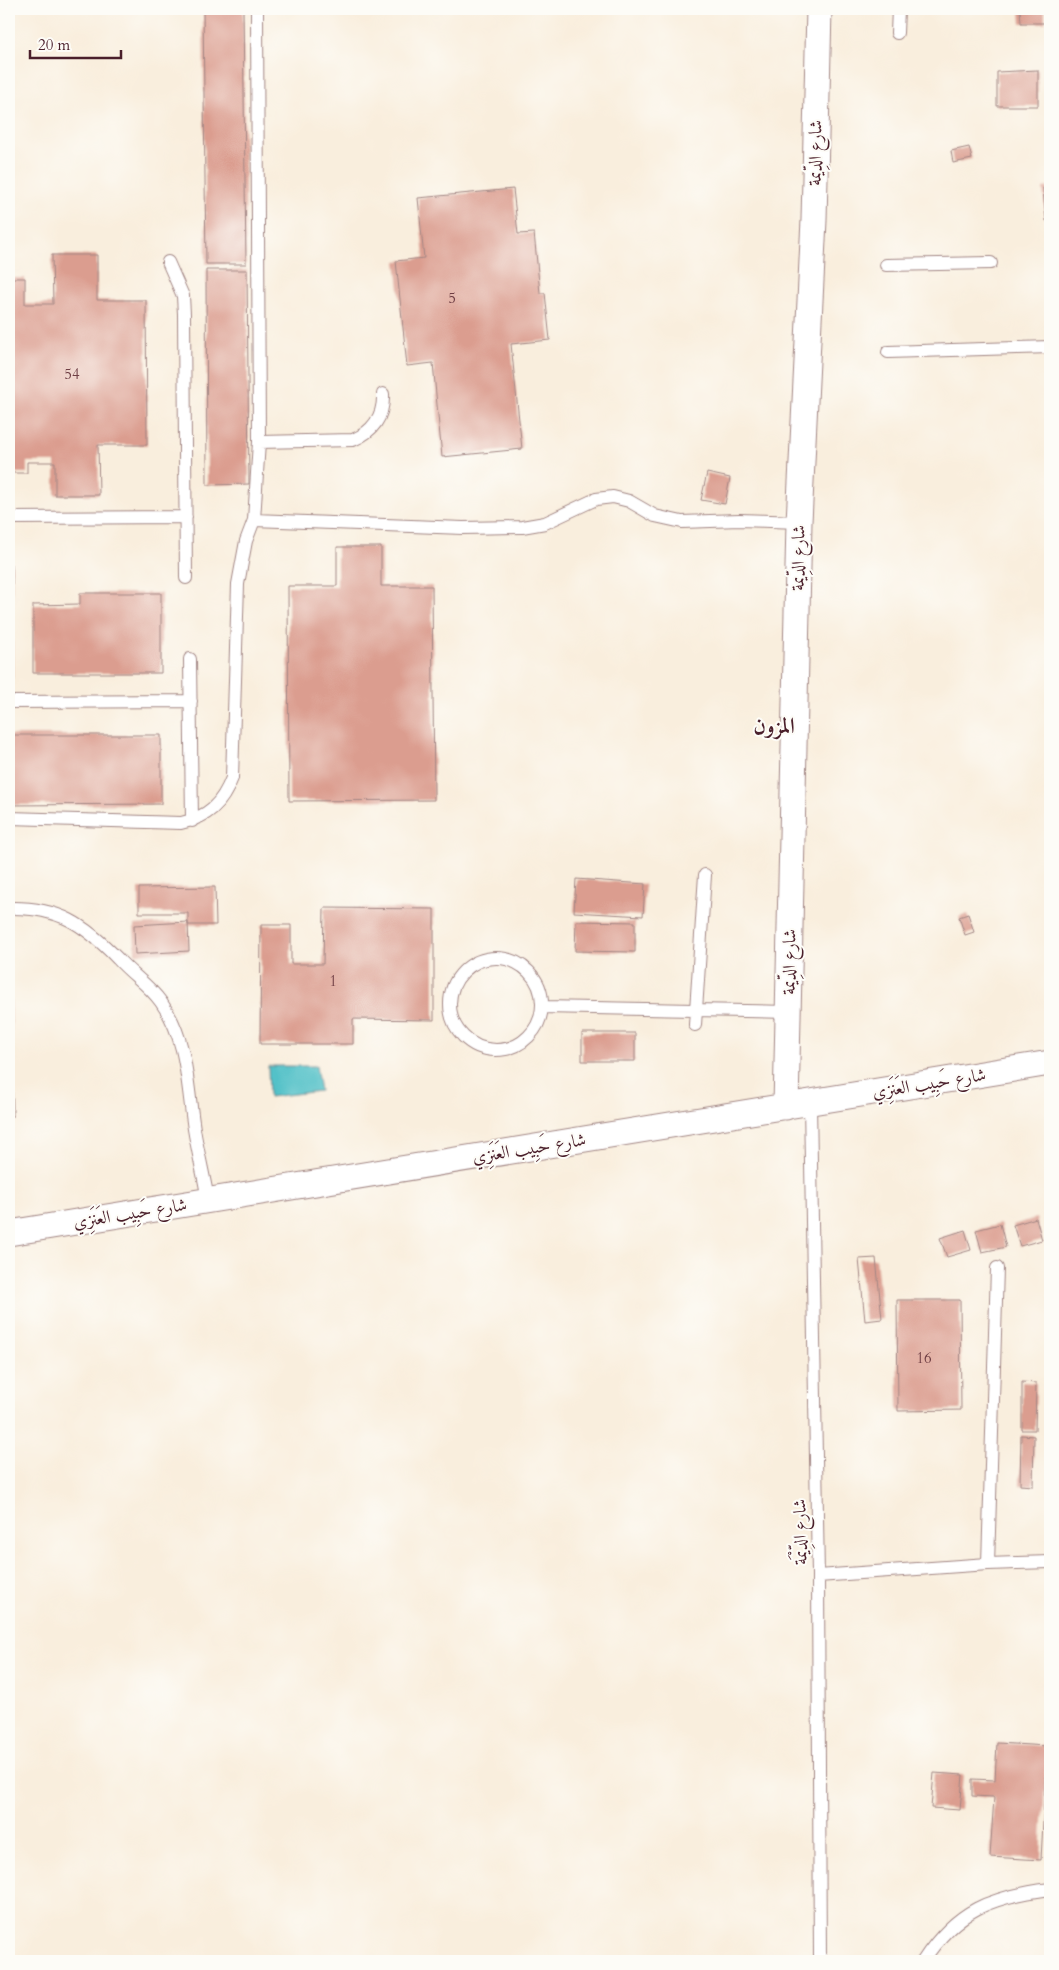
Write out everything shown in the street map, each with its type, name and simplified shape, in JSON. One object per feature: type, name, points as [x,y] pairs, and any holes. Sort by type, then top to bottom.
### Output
[{"type":"street","name":"شارع الدِّيمة","points":[[786,1107],[799,522],[814,220],[819,9]]},
{"type":"street","name":"شارع حَبِيب العَنَزِي","points":[[9,1233],[1050,1063]]},
{"type":"lane","points":[[9,818],[181,823],[206,815],[217,806],[226,794],[232,778],[238,584],[240,562],[254,520],[259,442],[257,9]]},
{"type":"lane","points":[[897,33],[898,9]]},
{"type":"lane","points":[[168,262],[183,296],[186,578]]},
{"type":"lane","points":[[886,265],[991,263]]},
{"type":"lane","points":[[888,352],[1050,347]]},
{"type":"lane","points":[[259,442],[353,440],[365,435],[380,417],[383,406],[382,394]]},
{"type":"lane","points":[[254,520],[463,528],[522,527],[545,523],[596,499],[613,497],[629,501],[655,516],[682,522],[739,520],[799,522]]},
{"type":"lane","points":[[9,518],[186,517]]},
{"type":"lane","points":[[190,659],[192,821]]},
{"type":"lane","points":[[9,702],[190,701]]},
{"type":"lane","points":[[695,1025],[705,875]]},
{"type":"lane","points":[[9,908],[46,910],[76,922],[91,932],[160,1000],[180,1038],[185,1059],[194,1128],[208,1200]]},
{"type":"lane","points":[[490,958],[503,958],[516,962],[528,970],[536,980],[541,993],[542,1007],[539,1020],[533,1032],[522,1042],[510,1048],[496,1050],[483,1048],[460,1032],[454,1020],[451,1007],[451,993],[465,970],[476,962],[490,958]]},
{"type":"lane","points":[[542,1007],[789,1012]]},
{"type":"lane","name":"شارع الدِّيْمَة","points":[[810,1103],[818,1576],[820,1961]]},
{"type":"lane","points":[[988,1564],[997,1268]]},
{"type":"lane","points":[[818,1576],[988,1564],[1050,1562]]},
{"type":"lane","points":[[923,1961],[936,1941],[956,1922],[979,1907],[1004,1896],[1050,1889]]},
{"type":"water","points":[[268,1066],[316,1066],[320,1091],[269,1097]]},
{"type":"building","points":[[203,9],[243,9],[246,264],[206,264]]},
{"type":"building","points":[[1020,9],[1045,9],[1045,23],[1021,23]]},
{"type":"building","points":[[1038,70],[1038,106],[997,106],[997,72]]},
{"type":"building","points":[[969,147],[972,159],[953,163],[951,151]]},
{"type":"building","points":[[1050,187],[1050,221],[1046,221],[1043,188]]},
{"type":"building","points":[[513,189],[518,234],[534,233],[540,293],[545,293],[550,340],[511,344],[522,449],[442,457],[433,363],[407,366],[396,261],[424,258],[418,198]]},
{"type":"building","points":[[52,255],[97,255],[97,300],[146,300],[147,445],[98,445],[99,495],[55,495],[55,462],[27,462],[27,473],[9,473],[9,278],[25,278],[25,304],[53,304]]},
{"type":"building","points":[[206,270],[247,270],[249,484],[207,485]]},
{"type":"building","points":[[707,473],[730,478],[725,504],[701,500]]},
{"type":"building","points":[[337,547],[381,547],[381,586],[432,586],[434,800],[289,801],[288,586],[337,586]]},
{"type":"building","points":[[9,565],[12,565],[13,678],[9,678]]},
{"type":"building","points":[[80,593],[161,593],[161,673],[33,673],[33,605],[80,604]]},
{"type":"building","points":[[9,735],[161,735],[161,804],[9,805]]},
{"type":"building","points":[[576,879],[645,884],[643,916],[574,912]]},
{"type":"building","points":[[215,887],[216,925],[188,925],[188,913],[139,913],[139,888]]},
{"type":"building","points":[[324,908],[434,909],[434,1020],[353,1019],[353,1044],[260,1044],[261,925],[291,925],[291,964],[323,964]]},
{"type":"building","points":[[968,914],[974,932],[965,935],[959,917]]},
{"type":"building","points":[[576,921],[635,922],[635,952],[575,951]]},
{"type":"building","points":[[188,922],[189,951],[135,954],[134,925]]},
{"type":"building","points":[[9,998],[11,998],[13,1116],[9,1116]]},
{"type":"building","points":[[582,1033],[635,1033],[635,1061],[582,1061]]},
{"type":"building","points":[[1036,1218],[1042,1240],[1020,1246],[1013,1225]]},
{"type":"building","points":[[1000,1224],[1006,1247],[982,1252],[976,1230]]},
{"type":"building","points":[[965,1230],[971,1250],[947,1257],[940,1238]]},
{"type":"building","points":[[876,1258],[882,1319],[865,1321],[859,1259]]},
{"type":"building","points":[[897,1300],[960,1300],[961,1410],[898,1411]]},
{"type":"building","points":[[1022,1382],[1036,1383],[1035,1430],[1022,1430]]},
{"type":"building","points":[[1021,1435],[1034,1436],[1033,1486],[1020,1485]]},
{"type":"building","points":[[997,1743],[1047,1746],[1041,1860],[990,1857],[994,1797],[972,1796],[972,1779],[995,1780]]},
{"type":"building","points":[[934,1773],[963,1775],[960,1810],[931,1808]]},
{"type":"district","name":"المزون","points":[[774,725]]}]
